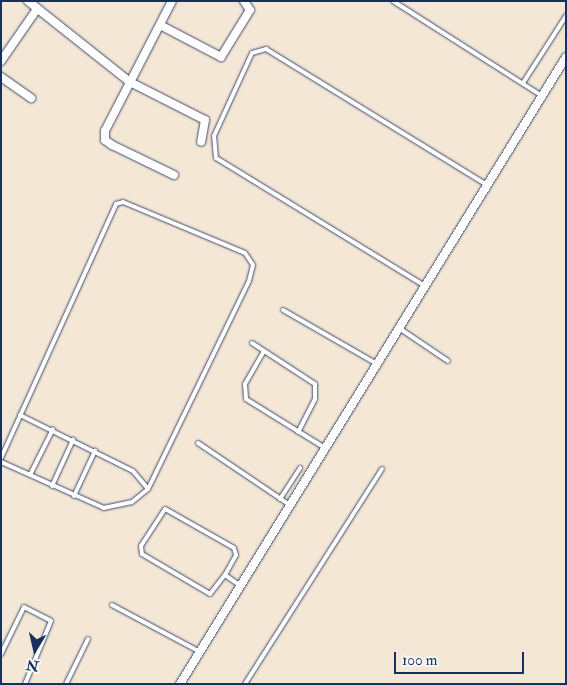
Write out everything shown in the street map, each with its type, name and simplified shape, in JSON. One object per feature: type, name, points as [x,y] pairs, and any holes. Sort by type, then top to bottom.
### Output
[{"type":"street","points":[[28,1],[130,82],[205,120],[201,142]]},
{"type":"street","points":[[172,1],[105,131],[105,140],[174,175]]},
{"type":"street","points":[[160,25],[221,57],[250,10],[244,1]]},
{"type":"street","points":[[1,61],[36,9]]},
{"type":"street","points":[[180,684],[566,57]]},
{"type":"street","points":[[1,77],[31,98]]},
{"type":"lane","points":[[393,1],[542,96]]},
{"type":"lane","points":[[523,83],[566,16]]},
{"type":"lane","points":[[425,286],[216,158],[214,136],[252,53],[266,49],[487,185]]},
{"type":"lane","points":[[1,458],[116,204],[123,202],[244,254],[253,265],[249,281],[148,489],[132,502],[104,508],[1,462]]},
{"type":"lane","points":[[283,310],[377,364]]},
{"type":"lane","points":[[399,328],[448,361]]},
{"type":"lane","points":[[252,343],[315,384],[315,400],[298,432]]},
{"type":"lane","points":[[264,351],[245,384],[246,399],[325,448]]},
{"type":"lane","points":[[20,415],[53,429],[133,470],[148,489]]},
{"type":"lane","points":[[30,475],[53,429]]},
{"type":"lane","points":[[52,486],[73,440]]},
{"type":"lane","points":[[198,443],[290,505]]},
{"type":"lane","points":[[74,496],[95,451]]},
{"type":"lane","points":[[280,499],[300,468]]},
{"type":"lane","points":[[246,684],[382,469]]},
{"type":"lane","points":[[165,509],[234,548],[236,555],[224,576],[210,594],[142,554],[141,546],[165,509]]},
{"type":"lane","points":[[224,576],[241,586]]},
{"type":"lane","points":[[112,605],[200,652]]},
{"type":"lane","points":[[1,654],[24,607],[51,621],[25,684]]},
{"type":"lane","points":[[66,684],[88,639]]}]
